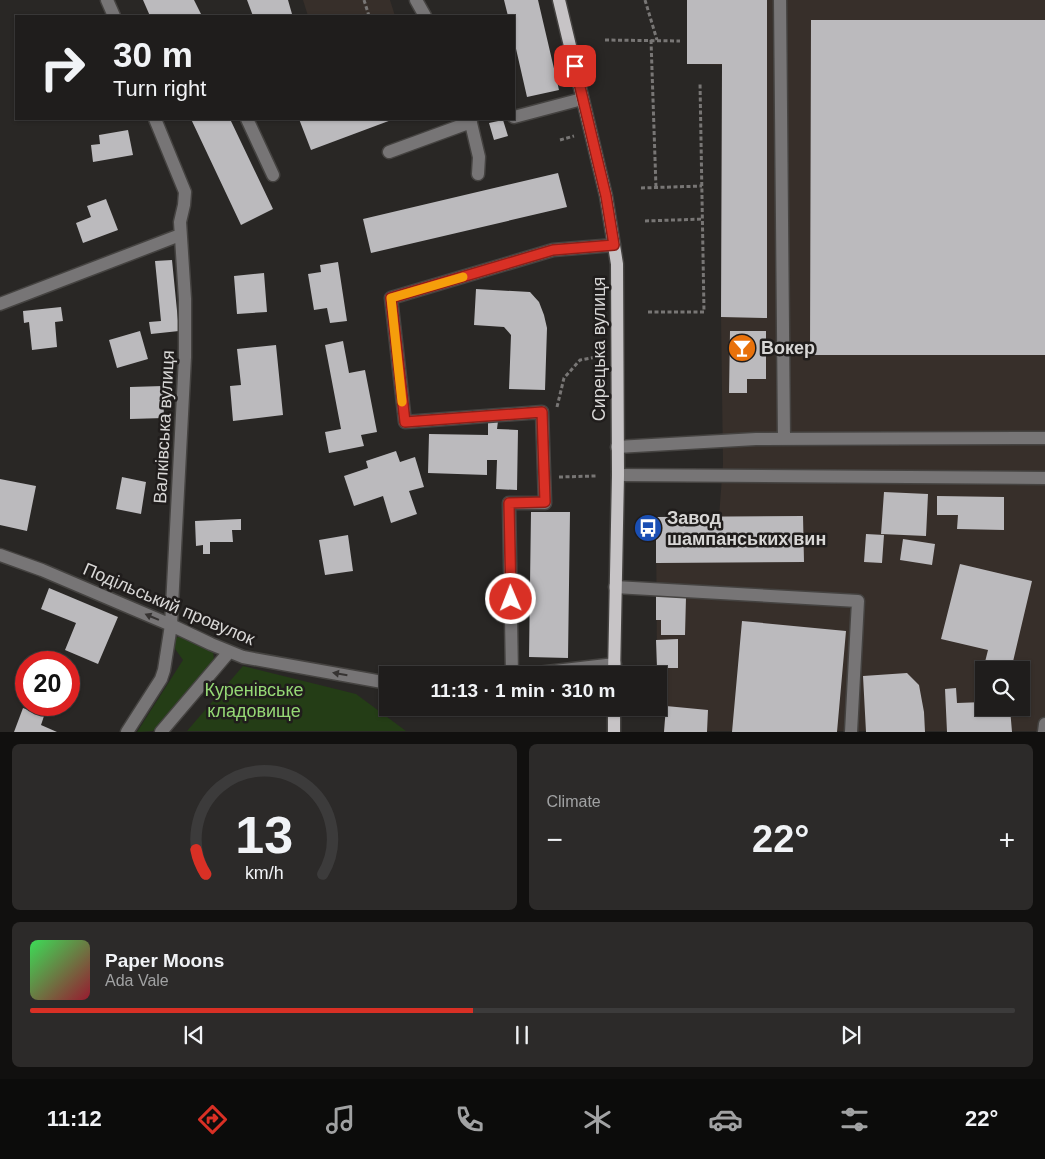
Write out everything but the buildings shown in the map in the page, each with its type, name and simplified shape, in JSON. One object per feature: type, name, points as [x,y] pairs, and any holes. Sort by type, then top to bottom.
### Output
[{"type":"main road","name":"Сирецька вулиця","points":[[559,0],[606,196],[617,264],[618,475],[614,666]]},
{"type":"main road","points":[[614,716],[614,732]]},
{"type":"street","points":[[107,0],[114,15]]},
{"type":"street","points":[[416,0],[424,15]]},
{"type":"street","points":[[780,0],[784,439]]},
{"type":"street","points":[[515,117],[582,99]]},
{"type":"street","name":"Валківська вулиця","points":[[127,732],[161,679],[171,625],[185,357],[185,299],[180,222],[185,192],[155,120]]},
{"type":"street","points":[[247,120],[273,176]]},
{"type":"street","points":[[389,152],[470,120],[479,156],[478,174]]},
{"type":"street","points":[[0,304],[180,235]]},
{"type":"street","points":[[512,666],[509,503],[545,502],[542,412],[405,422],[391,298],[553,250],[614,245]]},
{"type":"street","points":[[617,447],[784,439],[1045,438]]},
{"type":"street","points":[[618,475],[1045,478]]},
{"type":"street","name":"Подільський провулок","points":[[0,555],[42,570],[243,657],[379,681]]},
{"type":"street","points":[[615,587],[858,600],[851,732]]},
{"type":"street","points":[[161,732],[229,652]]},
{"type":"street","points":[[1044,732],[1045,724]]},
{"type":"path","points":[[364,0],[368,15]]},
{"type":"path","points":[[645,0],[657,40]]},
{"type":"path","points":[[605,40],[680,41]]},
{"type":"path","points":[[652,40],[656,188]]},
{"type":"path","points":[[648,312],[704,312],[700,82]]},
{"type":"path","points":[[560,140],[574,136]]},
{"type":"path","points":[[641,188],[702,186]]},
{"type":"path","points":[[645,221],[703,219]]},
{"type":"path","points":[[555,416],[564,378],[580,360],[596,357]]},
{"type":"path","points":[[545,477],[596,476]]},
{"type":"shaded area","points":[[303,0],[390,0],[395,15],[308,15]]},
{"type":"shaded area","points":[[687,0],[1045,0],[1045,731],[664,731],[665,716],[667,716],[667,666],[657,666],[656,517],[719,517],[723,464],[721,317],[722,65],[687,64]]},
{"type":"green space","points":[[184,634],[213,651],[214,660],[153,731],[137,732],[183,660],[173,646],[176,638]]},
{"type":"green space","name":"Куренівське кладовище","points":[[243,666],[356,694],[379,711],[379,716],[386,716],[406,731],[187,731]]},
{"type":"slow traffic","points":[[402,402],[391,298],[463,277]]},
{"type":"place","name":"Вокер","points":[[742,348]]},
{"type":"place","name":"Завод шампанських вин","points":[[648,528]]},
{"type":"route","points":[[511,599],[509,503],[545,502],[542,412],[405,422],[391,298],[553,250],[614,245],[606,196],[575,66]]}]
